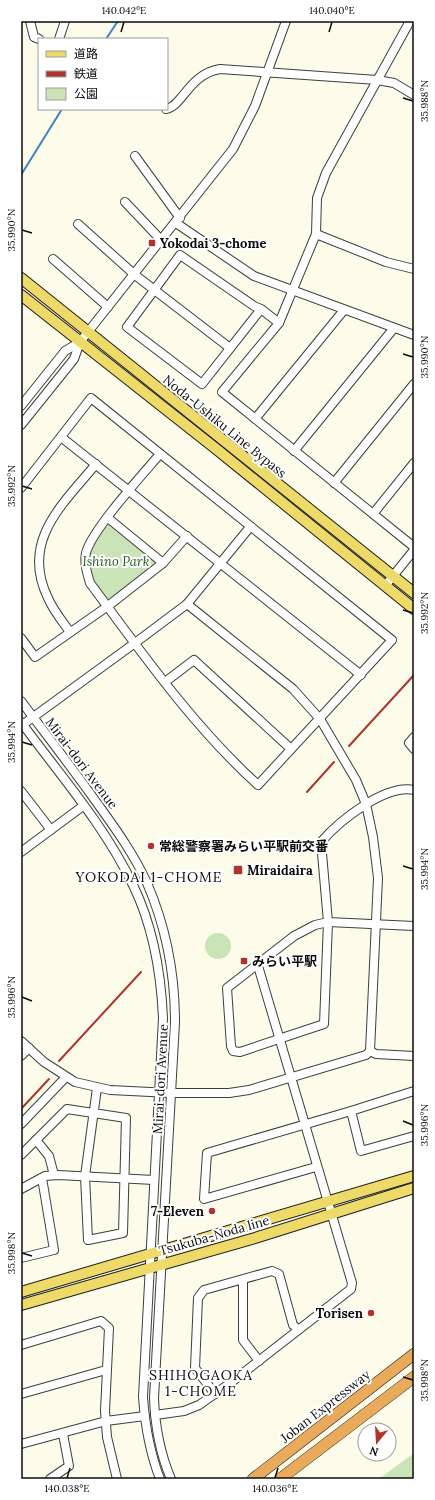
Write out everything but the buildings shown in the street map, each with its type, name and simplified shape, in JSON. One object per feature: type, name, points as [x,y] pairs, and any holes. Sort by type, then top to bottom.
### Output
[{"type":"highway","name":"Joban Expressway","points":[[253,1479],[414,1354]]},
{"type":"highway","points":[[280,1479],[414,1377]]},
{"type":"main road","name":"Noda-Ushiku Line Bypass","points":[[21,278],[414,593]]},
{"type":"main road","name":"Noda-Ushiku Line Bypass","points":[[21,295],[221,452],[414,609]]},
{"type":"main road","name":"Tsukuba-Noda line","points":[[21,1292],[414,1176]]},
{"type":"main road","name":"Tsukuba-Noda line","points":[[21,1305],[330,1215],[414,1188]]},
{"type":"street","points":[[30,21],[34,37],[38,39]]},
{"type":"street","points":[[59,38],[65,21]]},
{"type":"street","points":[[21,406],[65,351],[80,342],[88,333],[178,221],[233,149],[251,116],[286,21]]},
{"type":"street","points":[[410,21],[326,173],[317,198],[316,234],[294,291],[279,322],[222,392],[414,547]]},
{"type":"street","points":[[168,109],[172,108],[194,81],[210,71],[220,69],[268,71],[377,80],[394,83],[414,96]]},
{"type":"street","points":[[134,156],[178,221],[254,276],[414,335]]},
{"type":"street","points":[[125,202],[162,241]]},
{"type":"street","points":[[78,224],[135,275],[230,348]]},
{"type":"street","points":[[316,234],[386,262],[414,269]]},
{"type":"street","points":[[261,309],[202,384],[126,327],[180,255],[254,306],[261,309],[279,322]]},
{"type":"street","points":[[53,259],[108,308]]},
{"type":"street","points":[[255,420],[344,310]]},
{"type":"street","points":[[294,451],[394,328]]},
{"type":"street","points":[[21,425],[74,359],[80,342]]},
{"type":"street","points":[[334,483],[414,384]]},
{"type":"street","points":[[21,488],[24,477],[61,436],[91,398],[392,640],[258,785],[228,757],[165,682],[90,583],[85,563],[86,552],[90,543],[108,518],[160,454]]},
{"type":"street","points":[[61,436],[361,675]]},
{"type":"street","points":[[373,514],[414,463]]},
{"type":"street","points":[[70,632],[48,599],[41,582],[39,567],[40,549],[50,521],[96,464]]},
{"type":"street","points":[[108,518],[163,563]]},
{"type":"street","points":[[22,724],[136,643],[187,604],[250,527]]},
{"type":"street","points":[[21,638],[35,657],[108,606],[163,563],[187,536]]},
{"type":"street","points":[[385,586],[414,550]]},
{"type":"street","points":[[21,1041],[44,1062],[76,1082],[97,1088],[171,1093],[229,1093],[249,1090],[366,1055],[370,1051],[377,924],[377,859],[366,804],[351,769],[320,719],[293,689],[187,604]]},
{"type":"street","points":[[165,682],[194,660],[291,749]]},
{"type":"street","name":"Mirai-dori Avenue","points":[[21,701],[118,831],[139,866],[162,926],[173,981],[175,1022],[155,1379],[155,1415],[162,1455],[171,1479]]},
{"type":"street","name":"Mirai-dori Avenue","points":[[22,724],[108,840],[134,886],[153,941],[160,978],[163,1018],[144,1367],[145,1416],[152,1456],[160,1479]]},
{"type":"street","points":[[414,737],[408,743],[414,749]]},
{"type":"street","points":[[414,790],[393,791],[366,804],[345,817],[321,842],[328,922],[324,1024],[240,1052],[233,1051],[231,1046],[227,988],[258,966],[261,961],[294,936],[315,925],[328,922],[414,926]]},
{"type":"street","points":[[21,791],[51,830]]},
{"type":"street","points":[[21,852],[83,806]]},
{"type":"street","points":[[155,1415],[192,1409],[215,1394],[259,1361],[351,1288],[352,1283],[330,1215],[292,1076],[258,966]]},
{"type":"street","points":[[21,1056],[29,1048]]},
{"type":"street","points":[[370,1051],[376,1054],[414,1056]]},
{"type":"street","points":[[21,1124],[66,1077]]},
{"type":"street","points":[[21,1155],[67,1110],[93,1115],[126,1118],[123,1233],[88,1240],[85,1176],[93,1115],[97,1088]]},
{"type":"street","points":[[316,1167],[204,1199],[207,1153],[414,1091]]},
{"type":"street","points":[[350,1111],[361,1151],[414,1136]]},
{"type":"street","points":[[36,1140],[49,1156],[54,1175]]},
{"type":"street","points":[[21,1189],[42,1178],[54,1175],[154,1180]]},
{"type":"street","points":[[21,1258],[54,1250],[42,1178]]},
{"type":"street","points":[[215,1394],[195,1368],[198,1298],[204,1290],[272,1271],[279,1274],[293,1325],[298,1329]]},
{"type":"street","points":[[243,1280],[243,1340],[259,1361]]},
{"type":"street","points":[[21,1345],[101,1321],[109,1328],[106,1370],[106,1421],[107,1437],[117,1479]]},
{"type":"street","points":[[21,1394],[106,1370]]},
{"type":"street","points":[[21,1444],[63,1434],[106,1421],[145,1416]]},
{"type":"street","points":[[50,1479],[69,1466],[63,1434]]},
{"type":"green space","name":"Ishino Park","points":[[107,525],[113,525],[157,560],[157,566],[111,599],[105,598],[93,578],[90,561],[94,544]]},
{"type":"green space","points":[[218,933],[227,937],[231,946],[227,955],[218,959],[209,955],[205,946],[209,937]]},
{"type":"green space","points":[[414,1453],[414,1479],[379,1479]]},
{"type":"waterway","points":[[107,38],[118,21]]},
{"type":"waterway","points":[[21,175],[61,110]]},
{"type":"railway","points":[[349,746],[414,675]]},
{"type":"railway","points":[[307,792],[334,762]]},
{"type":"railway","points":[[59,1061],[141,972]]},
{"type":"railway","points":[[21,1109],[49,1079]]},
{"type":"place","name":"Yokodai 3-chome","points":[[152,243]]},
{"type":"place","name":"常総警察署みらい平駅前交番","points":[[151,846]]},
{"type":"place","name":"Miraidaira","points":[[238,870]]},
{"type":"place","name":"みらい平駅","points":[[244,961]]},
{"type":"place","name":"7-Eleven","points":[[212,1211]]},
{"type":"place","name":"Torisen","points":[[371,1313]]},
{"type":"district","name":"YOKODAI 1-CHOME","points":[[149,877]]},
{"type":"district","name":"SHIHOGAOKA 1-CHOME","points":[[201,1384]]}]
